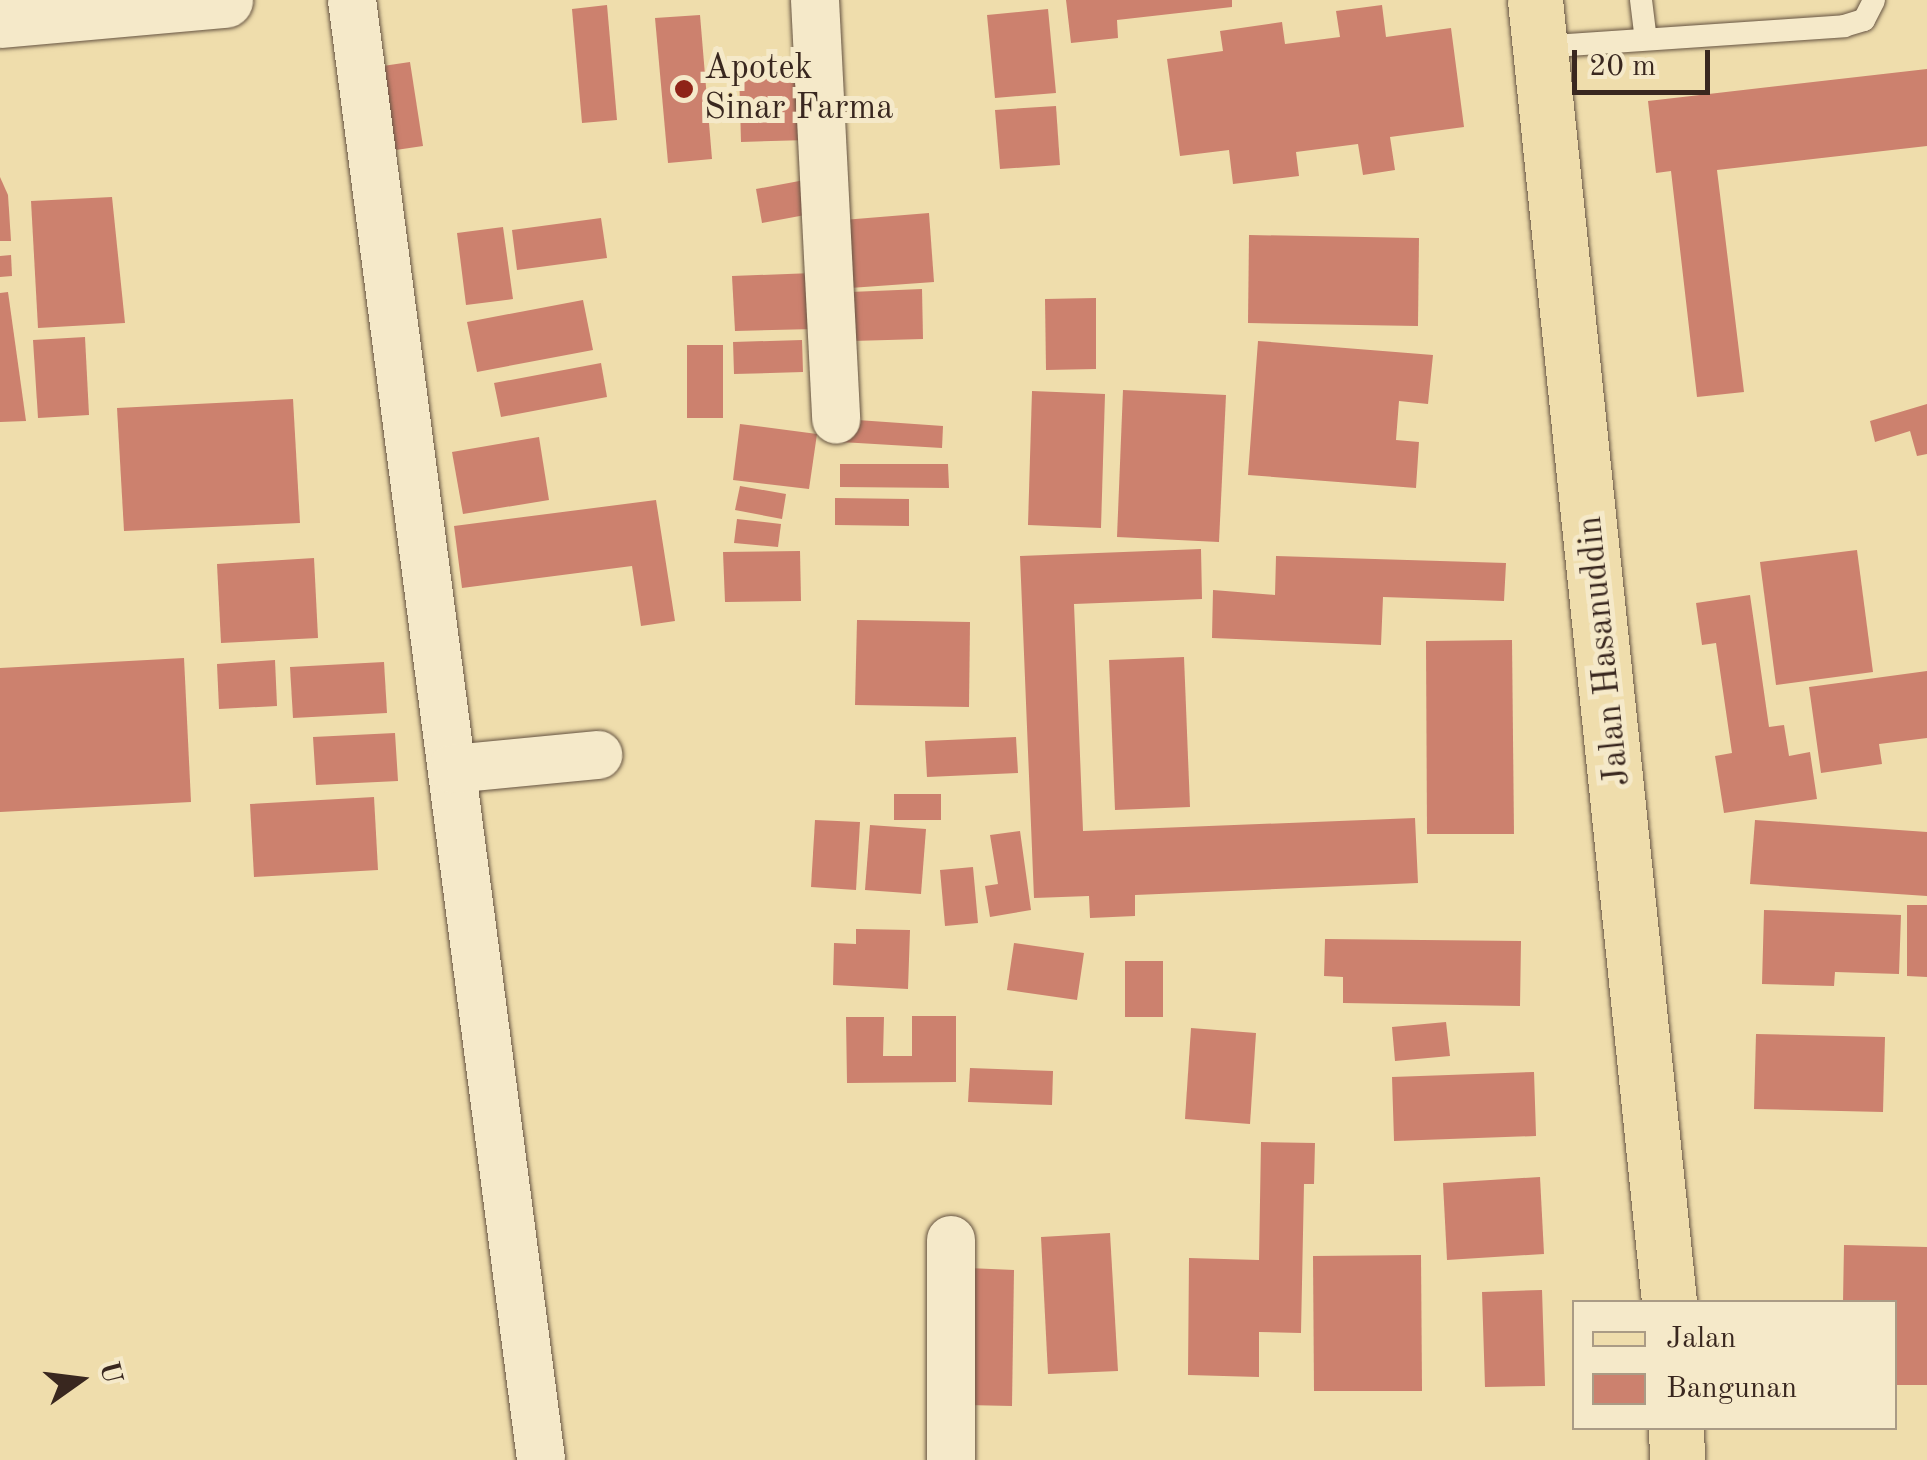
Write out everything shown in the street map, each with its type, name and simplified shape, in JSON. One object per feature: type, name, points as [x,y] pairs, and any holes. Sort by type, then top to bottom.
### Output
[{"type":"main road","name":"Jalan Hasanuddin","points":[[1537,24],[1669,1300]]},
{"type":"main road","points":[[1676,1430],[1677,1460]]},
{"type":"street","points":[[0,20],[89,8],[224,0]]},
{"type":"street","points":[[352,0],[541,1460]]},
{"type":"street","points":[[815,0],[836,418]]},
{"type":"street","points":[[452,768],[598,756]]},
{"type":"street","points":[[951,1240],[951,1460]]},
{"type":"lane","points":[[1641,0],[1646,39]]},
{"type":"lane","points":[[1537,24],[1646,39],[1844,26],[1864,20],[1874,0]]},
{"type":"building","points":[[1066,0],[1232,0],[1232,7],[1117,20],[1118,38],[1071,43]]},
{"type":"building","points":[[607,5],[617,120],[582,123],[572,9]]},
{"type":"building","points":[[1382,5],[1386,37],[1451,28],[1464,127],[1390,137],[1395,170],[1363,175],[1358,144],[1296,152],[1299,176],[1233,184],[1229,150],[1180,156],[1167,59],[1223,51],[1220,31],[1282,22],[1285,44],[1340,37],[1336,11]]},
{"type":"building","points":[[1048,9],[1056,93],[995,98],[987,15]]},
{"type":"building","name":"Apotek Sinar Farma","points":[[700,15],[712,159],[668,163],[655,18]]},
{"type":"building","points":[[410,62],[423,146],[389,151],[376,67]]},
{"type":"building","points":[[806,66],[808,140],[741,142],[739,68]]},
{"type":"building","points":[[1927,69],[1927,146],[1717,170],[1744,392],[1697,397],[1671,171],[1656,173],[1648,101]]},
{"type":"building","points":[[1056,106],[1060,165],[1000,169],[995,110]]},
{"type":"building","points":[[0,177],[8,195],[11,241],[0,241]]},
{"type":"building","points":[[810,179],[816,213],[762,223],[756,189]]},
{"type":"building","points":[[112,197],[125,323],[38,328],[31,201]]},
{"type":"building","points":[[929,213],[934,282],[836,289],[831,221]]},
{"type":"building","points":[[601,218],[607,258],[517,270],[512,230]]},
{"type":"building","points":[[503,227],[513,299],[466,305],[457,233]]},
{"type":"building","points":[[1249,235],[1419,238],[1418,326],[1248,323]]},
{"type":"building","points":[[11,255],[12,276],[0,277],[0,256]]},
{"type":"building","points":[[813,273],[815,329],[735,331],[732,276]]},
{"type":"building","points":[[922,289],[923,339],[852,341],[850,292]]},
{"type":"building","points":[[8,292],[26,421],[0,422],[0,293]]},
{"type":"building","points":[[1096,298],[1096,369],[1046,370],[1045,299]]},
{"type":"building","points":[[583,300],[593,350],[477,372],[467,322]]},
{"type":"building","points":[[85,337],[89,415],[38,418],[33,340]]},
{"type":"building","points":[[802,340],[803,372],[734,374],[733,342]]},
{"type":"building","points":[[1258,341],[1433,355],[1428,404],[1399,401],[1396,440],[1419,442],[1416,488],[1248,475]]},
{"type":"building","points":[[687,345],[723,345],[723,418],[687,418]]},
{"type":"building","points":[[601,363],[607,397],[501,417],[494,383]]},
{"type":"building","points":[[1123,390],[1226,395],[1219,542],[1117,537]]},
{"type":"building","points":[[1032,391],[1105,394],[1101,528],[1028,525]]},
{"type":"building","points":[[293,399],[300,523],[124,531],[117,408]]},
{"type":"building","points":[[1927,404],[1927,454],[1917,456],[1910,431],[1875,442],[1870,421]]},
{"type":"building","points":[[843,419],[943,426],[942,448],[841,442]]},
{"type":"building","points":[[740,424],[817,434],[809,489],[733,480]]},
{"type":"building","points":[[539,437],[549,500],[463,514],[452,452]]},
{"type":"building","points":[[840,464],[948,464],[949,488],[840,487]]},
{"type":"building","points":[[740,486],[786,494],[782,519],[735,510]]},
{"type":"building","points":[[835,498],[909,499],[909,526],[835,525]]},
{"type":"building","points":[[656,500],[675,621],[641,626],[632,566],[462,588],[454,526]]},
{"type":"building","points":[[737,519],[781,524],[778,547],[734,543]]},
{"type":"building","points":[[1201,549],[1202,599],[1074,604],[1083,831],[1415,818],[1418,883],[1135,895],[1135,916],[1090,918],[1089,896],[1034,898],[1020,556]]},
{"type":"building","points":[[1857,550],[1873,672],[1776,685],[1760,562]]},
{"type":"building","points":[[800,551],[801,601],[725,602],[723,552]]},
{"type":"building","points":[[1276,556],[1506,563],[1504,601],[1383,597],[1381,645],[1212,638],[1213,590],[1275,595]]},
{"type":"building","points":[[314,558],[318,638],[221,643],[217,564]]},
{"type":"building","points":[[1750,595],[1769,727],[1784,725],[1789,756],[1810,752],[1817,799],[1724,813],[1715,756],[1732,753],[1716,643],[1702,645],[1696,603]]},
{"type":"building","points":[[857,620],[970,622],[969,707],[855,705]]},
{"type":"building","points":[[1512,640],[1514,834],[1427,834],[1426,641]]},
{"type":"building","points":[[1184,657],[1190,807],[1115,810],[1109,660]]},
{"type":"building","points":[[184,658],[191,802],[0,812],[0,668]]},
{"type":"building","points":[[275,660],[277,706],[219,709],[217,664]]},
{"type":"building","points":[[384,662],[387,713],[293,718],[290,667]]},
{"type":"building","points":[[1927,671],[1927,738],[1879,744],[1882,764],[1821,773],[1809,687]]},
{"type":"building","points":[[395,733],[398,781],[316,785],[313,737]]},
{"type":"building","points":[[1016,737],[1018,773],[927,777],[925,741]]},
{"type":"building","points":[[894,794],[941,794],[941,820],[894,820]]},
{"type":"building","points":[[374,797],[378,870],[254,877],[250,804]]},
{"type":"building","points":[[815,820],[860,822],[856,890],[811,887]]},
{"type":"building","points":[[1755,820],[1927,832],[1927,896],[1750,884]]},
{"type":"building","points":[[870,825],[926,829],[921,894],[865,890]]},
{"type":"building","points":[[1020,831],[1031,910],[990,917],[985,886],[998,884],[990,835]]},
{"type":"building","points":[[973,867],[978,923],[945,926],[940,870]]},
{"type":"building","points":[[1907,905],[1927,905],[1927,977],[1907,976]]},
{"type":"building","points":[[1764,910],[1901,915],[1899,974],[1835,972],[1834,986],[1762,984]]},
{"type":"building","points":[[856,929],[910,930],[908,989],[833,985],[834,943],[856,944]]},
{"type":"building","points":[[1325,939],[1521,941],[1520,1006],[1343,1003],[1343,977],[1324,976]]},
{"type":"building","points":[[1014,943],[1084,953],[1077,1000],[1007,990]]},
{"type":"building","points":[[1125,961],[1163,961],[1163,1017],[1125,1017]]},
{"type":"building","points":[[912,1016],[956,1016],[956,1082],[847,1083],[846,1017],[884,1017],[883,1056],[912,1056]]},
{"type":"building","points":[[1446,1022],[1450,1056],[1395,1061],[1392,1027]]},
{"type":"building","points":[[1191,1028],[1256,1033],[1250,1124],[1185,1119]]},
{"type":"building","points":[[1756,1034],[1885,1037],[1883,1112],[1754,1109]]},
{"type":"building","points":[[970,1068],[1053,1071],[1052,1105],[968,1102]]},
{"type":"building","points":[[1534,1072],[1536,1136],[1394,1141],[1392,1077]]},
{"type":"building","points":[[1261,1142],[1315,1143],[1314,1184],[1304,1184],[1301,1333],[1259,1332],[1259,1377],[1188,1375],[1189,1258],[1259,1260]]},
{"type":"building","points":[[1540,1177],[1544,1254],[1447,1260],[1443,1183]]},
{"type":"building","points":[[1110,1233],[1118,1371],[1048,1374],[1041,1237]]},
{"type":"building","points":[[1844,1245],[1927,1247],[1927,1385],[1897,1385],[1897,1300],[1843,1300]]},
{"type":"building","points":[[1421,1255],[1422,1391],[1314,1391],[1313,1256]]},
{"type":"building","points":[[968,1268],[1014,1270],[1012,1406],[966,1405]]},
{"type":"building","points":[[1542,1290],[1545,1386],[1485,1387],[1482,1292]]},
{"type":"place","name":"Apotek Sinar Farma","points":[[684,89]]}]
